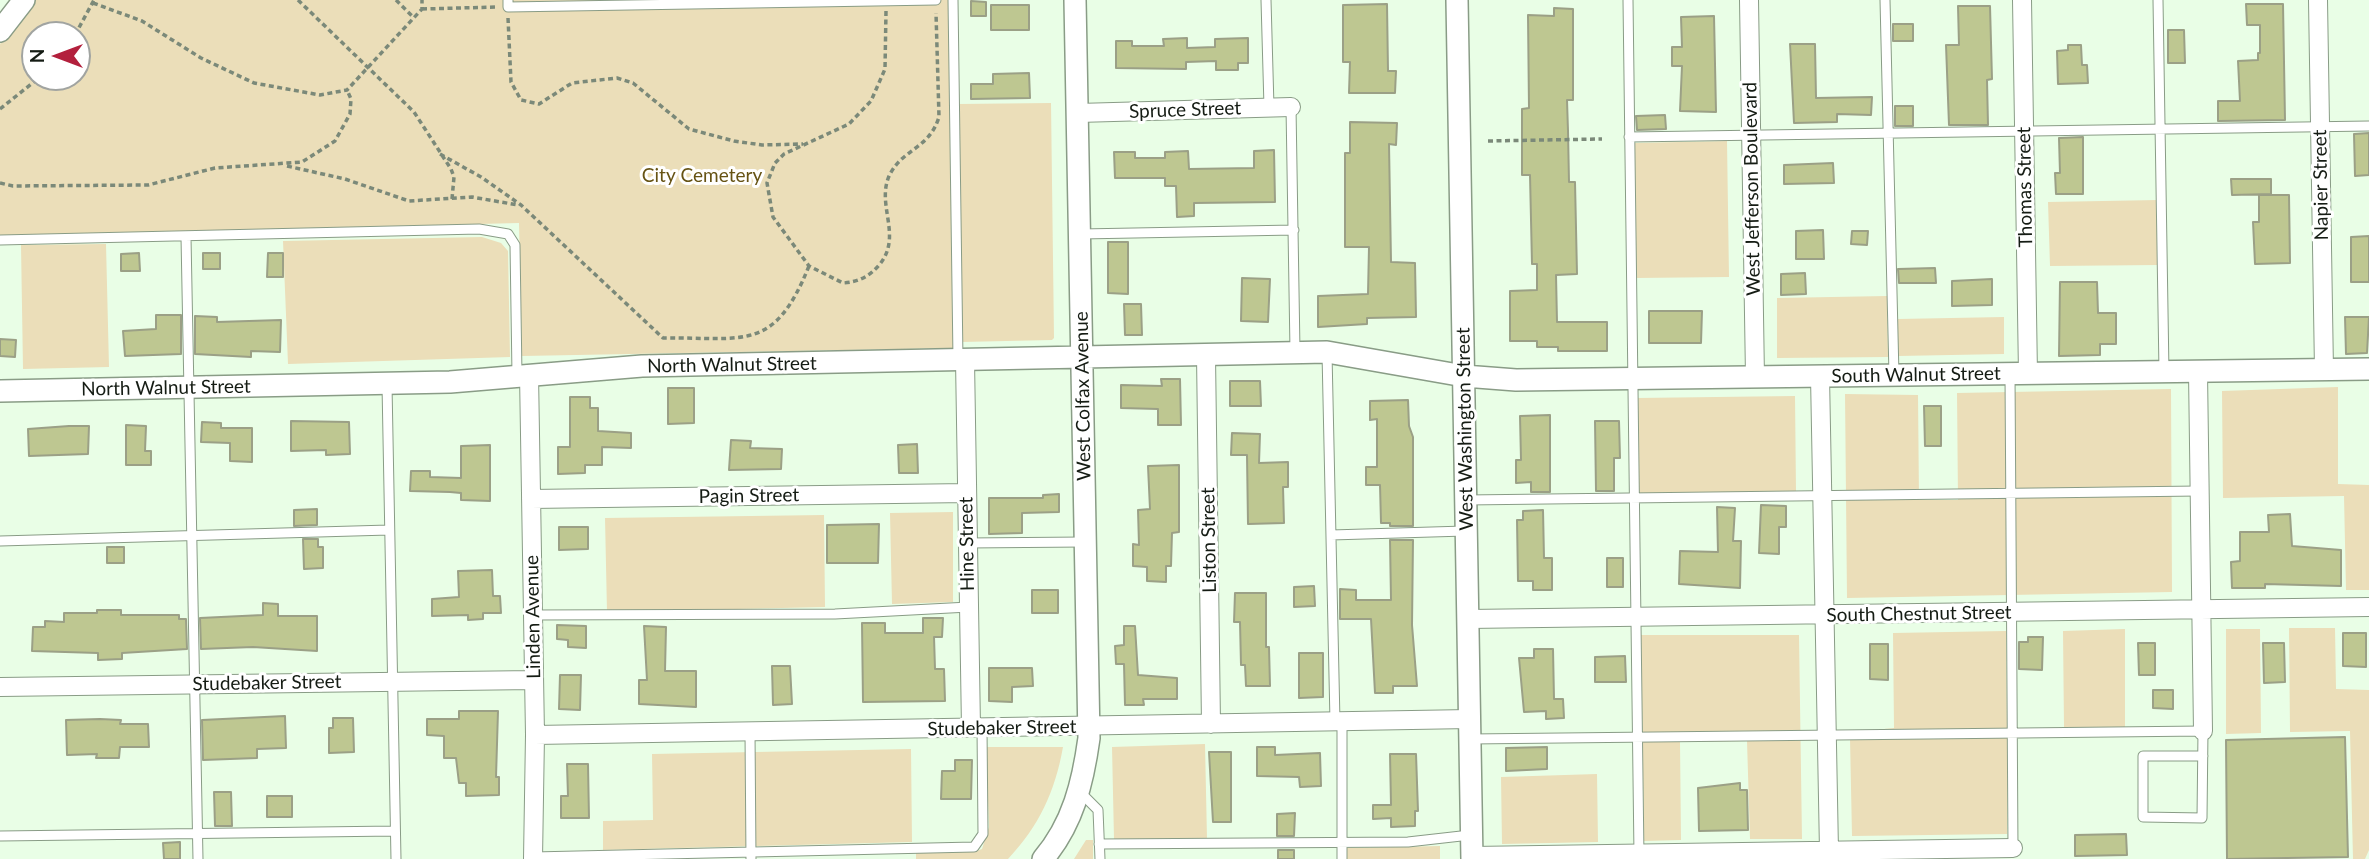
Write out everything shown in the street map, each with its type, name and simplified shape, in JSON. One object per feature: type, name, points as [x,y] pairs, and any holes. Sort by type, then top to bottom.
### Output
[{"type":"street","points":[[0,31],[24,0]]},
{"type":"street","name":"West Colfax Avenue","points":[[1043,859],[1070,819],[1079,791],[1090,726],[1075,0]]},
{"type":"street","name":"West Washington Street","points":[[1457,0],[1472,858]]},
{"type":"street","name":"West Jefferson Boulevard","points":[[1749,0],[1755,377]]},
{"type":"street","name":"Thomas Street","points":[[2019,374],[2024,132],[2022,0]]},
{"type":"street","name":"Napier Street","points":[[2318,0],[2323,370]]},
{"type":"street","name":"Spruce Street","points":[[1078,113],[1291,107]]},
{"type":"street","name":"North Walnut Street","points":[[0,391],[387,383],[642,366],[1327,352],[1464,376]]},
{"type":"street","name":"Liston Street","points":[[1206,355],[1211,724]]},
{"type":"street","name":"Hine Street","points":[[962,361],[969,607],[976,728]]},
{"type":"street","name":"South Walnut Street","points":[[1464,376],[1516,380],[2369,369]]},
{"type":"street","points":[[2198,372],[2203,731]]},
{"type":"street","name":"Linden Avenue","points":[[523,375],[531,499],[535,735],[533,858]]},
{"type":"street","points":[[1820,376],[1829,851]]},
{"type":"street","name":"Pagin Street","points":[[531,499],[967,493]]},
{"type":"street","name":"South Chestnut Street","points":[[1468,619],[2369,607]]},
{"type":"street","name":"Studebaker Street","points":[[0,687],[533,680]]},
{"type":"street","name":"Studebaker Street","points":[[535,735],[1338,722],[1470,729]]},
{"type":"street","points":[[1472,858],[2013,848]]},
{"type":"lane","points":[[508,4],[936,0]]},
{"type":"lane","points":[[953,0],[962,361]]},
{"type":"lane","points":[[1266,0],[1269,107]]},
{"type":"lane","points":[[1628,0],[1639,855]]},
{"type":"lane","points":[[1885,0],[1894,375]]},
{"type":"lane","points":[[2158,0],[2164,372]]},
{"type":"lane","points":[[1291,107],[1295,353]]},
{"type":"lane","points":[[1629,137],[2369,127]]},
{"type":"lane","points":[[0,240],[479,229],[508,234],[515,245],[523,375]]},
{"type":"lane","points":[[1081,234],[1294,230]]},
{"type":"lane","points":[[186,237],[191,387],[198,859]]},
{"type":"lane","points":[[1327,352],[1342,859]]},
{"type":"lane","points":[[2013,848],[2010,493],[2019,374]]},
{"type":"lane","points":[[387,383],[396,859]]},
{"type":"lane","points":[[1466,500],[2199,491]]},
{"type":"lane","points":[[0,541],[389,530]]},
{"type":"lane","points":[[1331,535],[1466,531]]},
{"type":"lane","points":[[967,543],[1086,542]]},
{"type":"lane","points":[[533,615],[835,614],[969,607]]},
{"type":"lane","points":[[533,858],[751,855],[974,847],[983,834],[976,728]]},
{"type":"lane","points":[[1470,729],[1637,737],[2203,731],[2203,756],[2202,818],[2143,817],[2143,756],[2203,756]]},
{"type":"lane","points":[[750,732],[751,855]]},
{"type":"lane","points":[[1079,791],[1098,810],[1100,859]]},
{"type":"lane","points":[[0,836],[395,831]]},
{"type":"lane","points":[[1099,844],[1341,844],[1408,842],[1472,835]]},
{"type":"path","points":[[298,0],[414,112],[454,177],[452,200]]},
{"type":"path","points":[[396,0],[415,19]]},
{"type":"path","points":[[83,21],[93,2],[142,22],[201,58],[254,83],[320,95],[346,90],[370,68],[415,19],[422,9],[422,0]]},
{"type":"path","points":[[886,1],[885,69],[871,101],[849,124],[805,144],[775,163],[767,183],[773,217],[809,266],[830,279],[843,283],[867,277],[885,258],[891,235],[884,202],[890,175],[908,153],[925,144],[934,132],[939,117],[936,0]]},
{"type":"path","points":[[422,9],[508,4],[509,74],[514,92],[521,100],[539,104],[572,83],[617,78],[633,83],[689,129],[762,145],[805,144]]},
{"type":"path","points":[[0,183],[13,186],[85,187],[148,185],[215,168],[302,162],[335,141],[350,114],[351,99],[346,90]]},
{"type":"path","points":[[0,109],[22,91]]},
{"type":"path","points":[[1488,141],[1602,139]]},
{"type":"path","points":[[440,154],[481,177],[521,205],[663,338],[748,337],[763,332],[788,310],[809,266]]},
{"type":"path","points":[[281,165],[345,179],[409,201],[472,197],[521,205]]},
{"type":"green space","name":"City Cemetery","points":[[35,0],[949,0],[954,348],[522,356],[519,223],[0,236],[0,44]]},
{"type":"green space","points":[[1051,103],[1054,338],[961,342],[958,104]]},
{"type":"green space","points":[[1727,141],[1729,277],[1636,278],[1633,143]]},
{"type":"green space","points":[[2158,200],[2159,265],[2050,266],[2048,202]]},
{"type":"green space","points":[[482,237],[501,243],[508,251],[510,357],[288,364],[283,241]]},
{"type":"green space","points":[[106,244],[109,367],[23,369],[21,245]]},
{"type":"green space","points":[[1887,296],[1888,357],[1777,358],[1777,298]]},
{"type":"green space","points":[[2004,317],[2004,354],[1898,356],[1898,319]]},
{"type":"green space","points":[[2338,387],[2338,484],[2369,485],[2369,590],[2346,590],[2344,496],[2223,498],[2222,391]]},
{"type":"green space","points":[[2171,389],[2172,592],[1847,598],[1845,394],[1918,395],[1919,500],[1958,500],[1957,393]]},
{"type":"green space","points":[[1795,396],[1796,492],[1639,493],[1637,398]]},
{"type":"green space","points":[[953,512],[953,602],[892,604],[890,513]]},
{"type":"green space","points":[[824,515],[825,607],[607,612],[605,518]]},
{"type":"green space","points":[[2289,628],[2335,628],[2336,689],[2369,690],[2369,850],[2365,859],[2353,859],[2350,731],[2290,732]]},
{"type":"green space","points":[[2125,629],[2125,728],[2064,728],[2063,631]]},
{"type":"green space","points":[[2226,629],[2260,629],[2261,733],[2226,734]]},
{"type":"green space","points":[[2006,631],[2007,728],[1967,728],[1967,736],[2008,736],[2007,834],[1852,836],[1850,738],[1884,737],[1884,729],[1894,728],[1893,633]]},
{"type":"green space","points":[[1641,635],[1799,635],[1802,839],[1750,839],[1747,741],[1680,742],[1681,840],[1644,841]]},
{"type":"green space","points":[[1205,744],[1207,839],[1114,839],[1112,747]]},
{"type":"green space","points":[[986,747],[1063,747],[1050,794],[1029,834],[1008,859],[916,859],[916,852],[974,852],[982,849],[989,827]]},
{"type":"green space","points":[[911,749],[912,842],[603,850],[603,821],[653,820],[652,754]]},
{"type":"green space","points":[[1597,774],[1598,842],[1502,844],[1501,777]]},
{"type":"green space","points":[[1086,840],[1093,840],[1093,859],[1074,859]]},
{"type":"green space","points":[[1440,846],[1440,859],[1347,859],[1347,848]]},
{"type":"building","points":[[971,1],[986,2],[986,16],[971,16]]},
{"type":"building","points":[[1387,4],[1388,71],[1396,71],[1395,93],[1349,93],[1350,62],[1343,62],[1343,5]]},
{"type":"building","points":[[2246,4],[2283,4],[2285,120],[2218,121],[2218,101],[2240,101],[2238,61],[2258,60],[2260,53],[2260,25],[2247,25]]},
{"type":"building","points":[[991,5],[1029,5],[1029,30],[991,30]]},
{"type":"building","points":[[1958,6],[1990,6],[1992,79],[1987,80],[1988,125],[1949,125],[1946,45],[1959,45]]},
{"type":"building","points":[[1554,8],[1573,9],[1573,100],[1567,100],[1569,182],[1575,182],[1577,274],[1556,275],[1557,322],[1607,322],[1607,351],[1558,351],[1558,347],[1537,347],[1537,341],[1510,341],[1510,291],[1537,290],[1537,264],[1532,264],[1530,175],[1522,175],[1522,109],[1529,108],[1528,15],[1554,16]]},
{"type":"building","points":[[1714,16],[1716,112],[1680,111],[1682,66],[1672,66],[1672,47],[1682,47],[1681,17]]},
{"type":"building","points":[[1893,24],[1913,24],[1913,41],[1893,41]]},
{"type":"building","points":[[2168,30],[2184,30],[2185,63],[2168,63]]},
{"type":"building","points":[[1187,38],[1187,48],[1215,47],[1215,39],[1248,38],[1248,63],[1238,63],[1238,70],[1216,70],[1216,61],[1186,62],[1186,69],[1116,68],[1116,41],[1132,41],[1132,46],[1164,46],[1163,39]]},
{"type":"building","points":[[1790,44],[1815,44],[1816,98],[1872,97],[1871,115],[1837,114],[1837,122],[1794,123]]},
{"type":"building","points":[[2068,45],[2081,45],[2082,65],[2087,65],[2088,83],[2058,84],[2057,51],[2068,50]]},
{"type":"building","points":[[1029,73],[1030,98],[971,99],[971,84],[993,84],[993,74]]},
{"type":"building","points":[[1895,106],[1913,106],[1913,126],[1895,126]]},
{"type":"building","points":[[1665,115],[1666,129],[1637,130],[1636,116]]},
{"type":"building","points":[[1350,122],[1397,123],[1396,145],[1389,144],[1391,262],[1415,263],[1416,317],[1367,318],[1367,324],[1318,327],[1318,296],[1368,294],[1369,247],[1345,247],[1345,153],[1350,153]]},
{"type":"building","points":[[2369,133],[2369,175],[2355,176],[2354,134]]},
{"type":"building","points":[[2083,137],[2083,194],[2056,194],[2055,173],[2060,173],[2059,138]]},
{"type":"building","points":[[1274,150],[1275,202],[1194,203],[1194,216],[1177,217],[1176,186],[1165,186],[1165,178],[1115,178],[1114,152],[1135,152],[1135,158],[1165,158],[1165,152],[1188,151],[1189,169],[1254,168],[1254,151]]},
{"type":"building","points":[[1833,163],[1834,183],[1784,184],[1784,165]]},
{"type":"building","points":[[2231,179],[2271,179],[2271,194],[2232,195]]},
{"type":"building","points":[[2259,195],[2289,195],[2290,263],[2255,264],[2253,222],[2259,222]]},
{"type":"building","points":[[1823,230],[1824,259],[1796,259],[1796,231]]},
{"type":"building","points":[[1852,231],[1868,231],[1867,245],[1851,244]]},
{"type":"building","points":[[2369,236],[2369,282],[2351,282],[2351,237]]},
{"type":"building","points":[[1108,242],[1128,242],[1128,294],[1108,293]]},
{"type":"building","points":[[139,253],[140,271],[121,271],[121,254]]},
{"type":"building","points":[[203,253],[220,253],[220,269],[203,269]]},
{"type":"building","points":[[268,253],[283,253],[283,277],[267,277]]},
{"type":"building","points":[[1935,268],[1936,283],[1899,283],[1898,269]]},
{"type":"building","points":[[1805,273],[1806,294],[1781,295],[1781,274]]},
{"type":"building","points":[[1242,278],[1270,279],[1268,322],[1241,321]]},
{"type":"building","points":[[1992,279],[1992,305],[1952,306],[1952,281]]},
{"type":"building","points":[[2060,282],[2097,282],[2098,313],[2116,313],[2116,344],[2100,344],[2100,355],[2059,356]]},
{"type":"building","points":[[1124,304],[1141,304],[1142,335],[1125,335]]},
{"type":"building","points":[[1649,311],[1702,311],[1701,343],[1649,343]]},
{"type":"building","points":[[156,315],[181,315],[181,354],[125,356],[123,331],[156,329]]},
{"type":"building","points":[[195,316],[217,317],[217,322],[281,320],[280,352],[251,351],[251,357],[195,354]]},
{"type":"building","points":[[2345,317],[2369,317],[2367,353],[2346,354]]},
{"type":"building","points":[[0,339],[16,340],[15,357],[0,356]]},
{"type":"building","points":[[1161,379],[1180,379],[1181,425],[1158,425],[1158,409],[1121,408],[1121,385],[1162,386]]},
{"type":"building","points":[[1230,381],[1260,381],[1261,406],[1230,406]]},
{"type":"building","points":[[668,388],[694,388],[694,423],[668,424]]},
{"type":"building","points":[[570,397],[590,397],[590,408],[598,408],[598,431],[631,433],[631,448],[602,447],[602,465],[585,465],[585,473],[558,474],[558,447],[570,447]]},
{"type":"building","points":[[1408,400],[1409,426],[1413,437],[1413,526],[1390,526],[1390,523],[1381,523],[1380,485],[1366,485],[1366,467],[1377,467],[1377,419],[1370,420],[1370,401]]},
{"type":"building","points":[[1924,406],[1941,406],[1941,446],[1925,446]]},
{"type":"building","points":[[1550,415],[1550,492],[1531,492],[1531,482],[1516,483],[1516,460],[1521,460],[1520,416]]},
{"type":"building","points":[[291,421],[349,422],[350,454],[326,455],[326,450],[291,451]]},
{"type":"building","points":[[1595,421],[1619,421],[1620,458],[1614,458],[1614,491],[1596,491]]},
{"type":"building","points":[[202,422],[221,423],[221,428],[252,428],[252,462],[230,461],[230,443],[201,442]]},
{"type":"building","points":[[126,425],[146,426],[145,451],[151,451],[151,465],[126,465]]},
{"type":"building","points":[[89,426],[88,454],[29,456],[28,429]]},
{"type":"building","points":[[1232,433],[1260,434],[1259,463],[1288,462],[1288,487],[1283,487],[1284,523],[1248,524],[1247,455],[1231,455]]},
{"type":"building","points":[[731,440],[751,441],[750,448],[782,449],[781,469],[729,470]]},
{"type":"building","points":[[917,444],[918,473],[899,473],[898,445]]},
{"type":"building","points":[[490,445],[490,501],[461,500],[461,493],[410,491],[411,471],[430,471],[430,477],[461,478],[461,446]]},
{"type":"building","points":[[1179,465],[1179,532],[1172,533],[1171,566],[1166,566],[1166,582],[1147,581],[1147,567],[1133,566],[1133,544],[1139,545],[1138,510],[1150,509],[1148,466]]},
{"type":"building","points":[[1059,494],[1059,512],[1022,513],[1022,533],[989,534],[989,498],[1043,498],[1043,495]]},
{"type":"building","points":[[1761,505],[1786,506],[1786,527],[1779,527],[1779,554],[1759,553]]},
{"type":"building","points":[[1717,507],[1735,508],[1733,541],[1741,541],[1740,588],[1679,584],[1680,551],[1718,552]]},
{"type":"building","points":[[317,509],[317,525],[294,526],[294,510]]},
{"type":"building","points":[[1543,510],[1544,558],[1552,558],[1552,590],[1533,590],[1533,581],[1518,581],[1517,520],[1523,520],[1523,511]]},
{"type":"building","points":[[2290,514],[2292,546],[2341,550],[2341,586],[2265,584],[2265,588],[2232,588],[2231,562],[2240,561],[2240,532],[2269,532],[2268,515]]},
{"type":"building","points":[[879,524],[878,563],[827,563],[827,525]]},
{"type":"building","points":[[559,527],[588,527],[588,549],[559,550]]},
{"type":"building","points":[[303,539],[318,539],[318,547],[323,547],[323,568],[304,569]]},
{"type":"building","points":[[1390,540],[1413,540],[1412,625],[1417,686],[1393,686],[1393,693],[1375,693],[1371,619],[1340,619],[1340,589],[1356,590],[1356,600],[1391,600]]},
{"type":"building","points":[[107,547],[124,547],[124,563],[107,563]]},
{"type":"building","points":[[1607,558],[1623,558],[1623,587],[1607,587]]},
{"type":"building","points":[[492,570],[493,596],[500,596],[501,613],[483,613],[483,619],[468,620],[468,615],[432,616],[432,599],[459,597],[458,571]]},
{"type":"building","points":[[1314,586],[1315,606],[1294,607],[1294,587]]},
{"type":"building","points":[[1032,590],[1058,590],[1058,613],[1032,613]]},
{"type":"building","points":[[1235,593],[1266,593],[1266,647],[1269,647],[1270,686],[1246,686],[1245,665],[1241,665],[1240,622],[1234,622]]},
{"type":"building","points":[[263,603],[278,604],[278,616],[317,616],[317,651],[253,647],[201,649],[200,618],[263,615]]},
{"type":"building","points":[[97,610],[121,610],[121,615],[179,615],[179,619],[186,619],[187,649],[122,653],[122,659],[98,660],[98,653],[32,651],[33,627],[45,627],[45,621],[64,622],[64,613],[97,613]]},
{"type":"building","points":[[923,618],[943,618],[942,637],[934,637],[935,669],[944,669],[945,701],[863,702],[862,623],[885,623],[885,633],[923,633]]},
{"type":"building","points":[[557,625],[586,626],[586,648],[568,647],[568,640],[557,639]]},
{"type":"building","points":[[644,626],[666,627],[665,671],[696,671],[696,707],[639,704],[639,680],[647,680]]},
{"type":"building","points":[[1124,626],[1135,626],[1138,675],[1177,678],[1177,699],[1143,699],[1144,705],[1125,705],[1124,664],[1116,664],[1115,646],[1124,645]]},
{"type":"building","points":[[2343,633],[2366,633],[2366,667],[2343,666]]},
{"type":"building","points":[[2028,637],[2043,637],[2042,670],[2019,669],[2019,642],[2028,642]]},
{"type":"building","points":[[2138,643],[2155,643],[2155,675],[2139,675]]},
{"type":"building","points":[[2263,643],[2284,643],[2285,682],[2264,683]]},
{"type":"building","points":[[1870,644],[1888,644],[1888,680],[1870,679]]},
{"type":"building","points":[[1534,649],[1553,649],[1554,699],[1563,699],[1564,718],[1546,719],[1546,711],[1524,712],[1519,658],[1534,658]]},
{"type":"building","points":[[1299,653],[1323,653],[1323,697],[1299,698]]},
{"type":"building","points":[[1625,656],[1626,682],[1595,682],[1595,657]]},
{"type":"building","points":[[772,666],[790,666],[792,704],[773,705]]},
{"type":"building","points":[[989,668],[1032,668],[1033,686],[1012,687],[1012,702],[989,701]]},
{"type":"building","points":[[560,675],[581,675],[580,710],[559,709]]},
{"type":"building","points":[[2153,690],[2173,690],[2173,709],[2153,708]]},
{"type":"building","points":[[459,711],[498,711],[496,777],[499,777],[499,795],[466,796],[466,783],[459,783],[456,758],[444,758],[444,736],[427,735],[427,719],[459,719]]},
{"type":"building","points":[[285,716],[286,748],[257,749],[257,758],[203,760],[202,720]]},
{"type":"building","points":[[333,718],[353,718],[354,752],[329,753],[329,728],[333,728]]},
{"type":"building","points":[[66,720],[121,720],[120,724],[148,724],[149,747],[120,747],[119,758],[96,758],[97,754],[67,755]]},
{"type":"building","points":[[2345,737],[2348,857],[2227,859],[2226,740]]},
{"type":"building","points":[[1257,747],[1275,747],[1275,755],[1320,753],[1321,786],[1300,787],[1299,777],[1257,776]]},
{"type":"building","points":[[1547,747],[1547,769],[1506,771],[1506,748]]},
{"type":"building","points":[[1209,752],[1231,752],[1231,822],[1213,822]]},
{"type":"building","points":[[1390,754],[1416,754],[1418,811],[1415,811],[1415,826],[1391,827],[1391,818],[1373,819],[1373,805],[1391,805]]},
{"type":"building","points":[[955,760],[972,760],[971,799],[941,799],[942,771],[955,771]]},
{"type":"building","points":[[567,764],[588,764],[589,818],[561,818],[561,796],[568,796]]},
{"type":"building","points":[[1740,783],[1740,790],[1747,790],[1748,830],[1699,831],[1698,788]]},
{"type":"building","points":[[214,792],[231,792],[232,826],[215,826]]},
{"type":"building","points":[[267,796],[292,796],[292,817],[267,817]]},
{"type":"building","points":[[1295,813],[1294,836],[1277,836],[1277,814]]},
{"type":"building","points":[[2126,834],[2127,855],[2075,856],[2075,835]]},
{"type":"building","points":[[180,842],[180,859],[164,859],[163,843]]},
{"type":"building","points":[[1278,850],[1294,850],[1294,859],[1278,859]]}]
